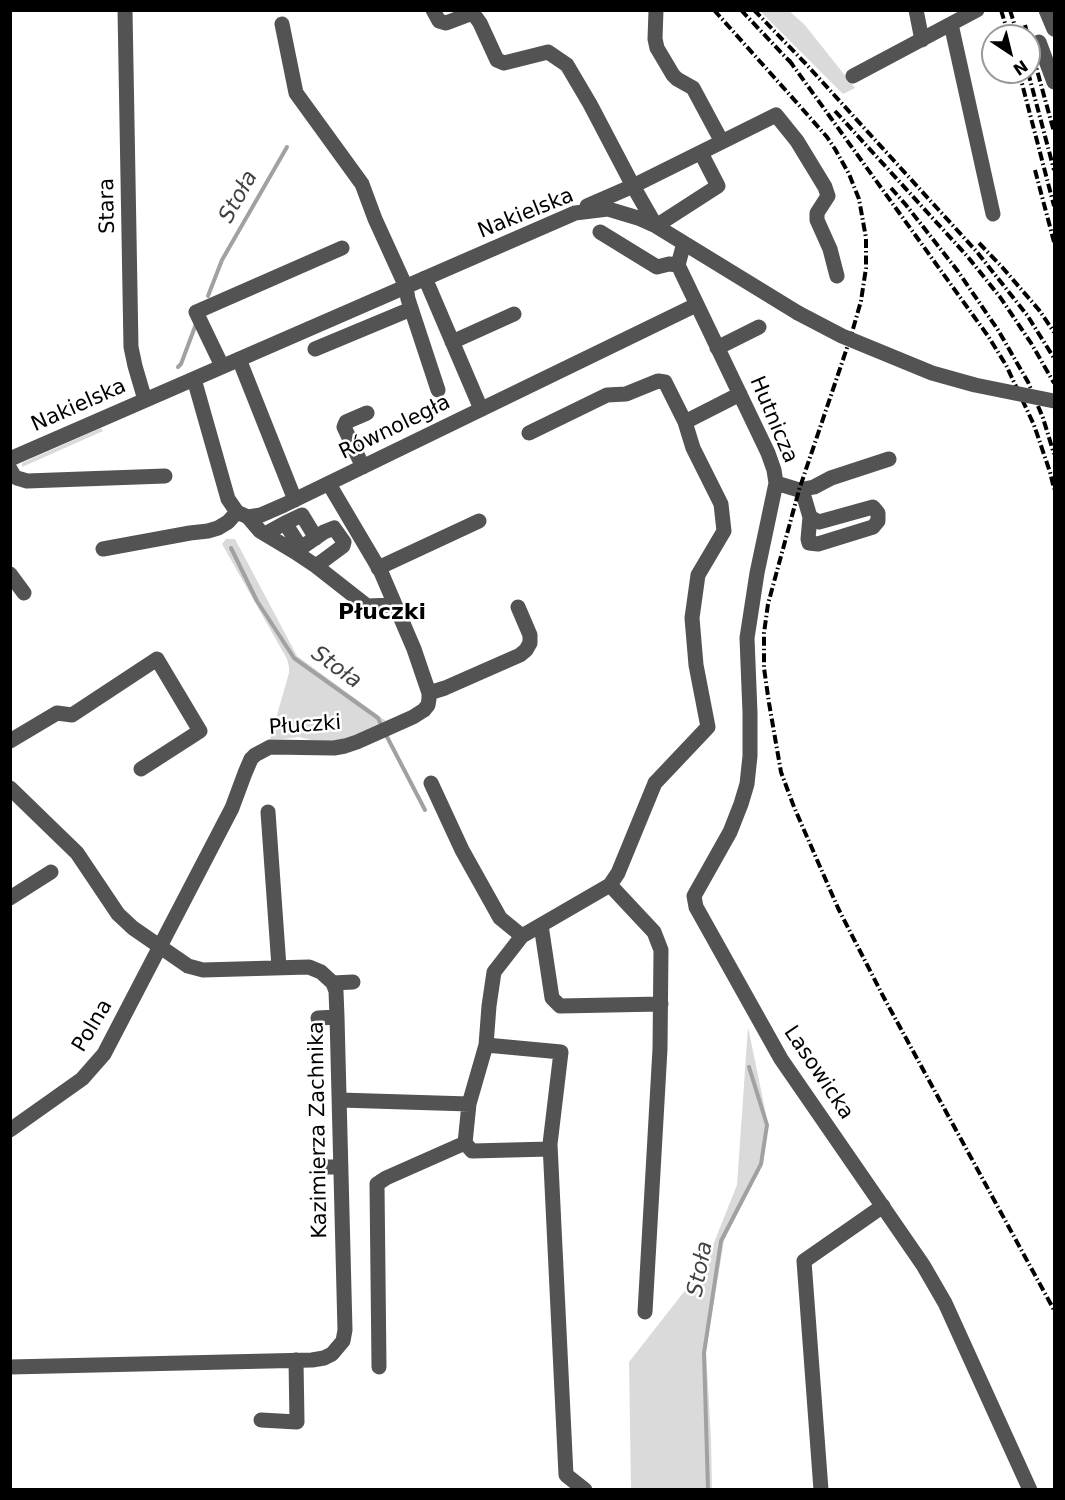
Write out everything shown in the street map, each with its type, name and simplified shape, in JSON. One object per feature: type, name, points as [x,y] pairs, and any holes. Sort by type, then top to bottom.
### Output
[{"type":"street","name":"Stara","points":[[125,10],[131,347],[145,400]]},
{"type":"street","points":[[433,10],[439,21],[446,23],[470,14],[475,16],[497,60],[504,63],[548,52],[567,65],[656,226],[718,186],[701,153]]},
{"type":"street","points":[[656,10],[657,48],[677,79],[693,88],[722,142]]},
{"type":"street","points":[[916,10],[922,40]]},
{"type":"street","points":[[854,76],[977,10]]},
{"type":"street","points":[[1046,10],[1054,29]]},
{"type":"street","points":[[282,24],[296,93],[362,184],[406,287],[438,390]]},
{"type":"street","points":[[951,24],[993,214]]},
{"type":"street","points":[[1041,47],[1054,82]]},
{"type":"street","points":[[575,213],[776,115],[797,141],[825,187],[828,196],[818,213],[817,220],[830,249],[837,276]]},
{"type":"street","name":"Nakielska","points":[[11,460],[575,213],[608,209],[656,226],[798,313],[842,336],[932,373],[975,386],[1054,401]]},
{"type":"street","points":[[600,232],[657,267],[669,264],[678,265],[684,243]]},
{"type":"street","points":[[222,366],[196,312],[342,248]]},
{"type":"street","name":"Hutnicza","points":[[678,265],[774,470],[776,483],[757,573],[747,638],[747,660]]},
{"type":"street","points":[[425,278],[481,410]]},
{"type":"street","name":"Równoległa","points":[[103,549],[208,531],[243,514],[261,515],[696,304]]},
{"type":"street","points":[[315,349],[411,309]]},
{"type":"street","points":[[452,342],[514,314]]},
{"type":"street","points":[[717,348],[759,327]]},
{"type":"street","points":[[239,359],[295,500]]},
{"type":"street","points":[[194,379],[228,499],[265,534],[305,545],[333,528],[344,544],[316,566]]},
{"type":"street","points":[[529,433],[607,394],[626,394],[658,381],[665,382],[685,422],[693,448],[721,504],[724,531],[698,575],[692,618],[696,665],[708,727],[655,783],[618,873],[610,885],[522,936],[494,972],[486,1045],[469,1104],[465,1143],[472,1151],[550,1149]]},
{"type":"street","points":[[685,422],[740,394]]},
{"type":"street","points":[[363,467],[344,427],[346,422],[366,413]]},
{"type":"street","points":[[776,483],[802,490],[889,459]]},
{"type":"street","points":[[11,460],[14,476],[27,481],[165,476]]},
{"type":"street","points":[[329,484],[378,568],[414,649],[429,693],[520,655],[526,650],[530,643],[530,635],[518,607]]},
{"type":"street","points":[[802,490],[810,517]]},
{"type":"street","points":[[265,534],[289,520],[316,566],[367,606],[395,605]]},
{"type":"street","points":[[378,568],[479,521]]},
{"type":"street","points":[[10,574],[24,593]]},
{"type":"street","points":[[10,741],[57,713],[72,715],[157,659],[200,730],[141,769]]},
{"type":"street","name":"Lasowicka","points":[[747,660],[750,713],[750,756],[747,784],[730,832],[694,896],[696,907],[781,1059],[923,1265],[945,1303],[1030,1490]]},
{"type":"street","name":"Płuczki","points":[[160,946],[232,808],[251,759],[255,755],[270,747],[334,748],[345,746],[413,717],[428,705],[429,693]]},
{"type":"street","points":[[431,783],[462,850],[500,918],[522,936]]},
{"type":"street","points":[[10,788],[77,853],[118,914],[133,928],[188,966],[199,970],[313,968],[325,974],[333,983],[353,982]]},
{"type":"street","points":[[268,812],[279,967]]},
{"type":"street","points":[[10,898],[51,872]]},
{"type":"street","points":[[610,885],[654,932],[661,950],[660,1049],[645,1312]]},
{"type":"street","points":[[540,925],[552,998],[560,1006],[661,1004]]},
{"type":"street","name":"Polna","points":[[10,1130],[82,1079],[98,1062],[113,1040],[160,946]]},
{"type":"street","name":"Kazimierza Zachnika","points":[[10,1367],[312,1360],[328,1356],[338,1349],[343,1341],[345,1330],[340,1100],[336,991],[333,983]]},
{"type":"street","points":[[318,1018],[337,1017]]},
{"type":"street","points":[[486,1045],[561,1052],[550,1149],[566,1475],[585,1490]]},
{"type":"street","points":[[340,1100],[469,1104]]},
{"type":"street","points":[[379,1367],[377,1184],[465,1143]]},
{"type":"street","points":[[322,1167],[341,1167]]},
{"type":"street","points":[[821,1490],[804,1261],[883,1206]]},
{"type":"street","points":[[261,1420],[297,1422],[296,1360]]},
{"type":"shaded area","points":[[760,11],[789,11],[804,24],[855,88],[843,94]]},
{"type":"shaded area","points":[[101,428],[103,431],[22,467],[22,463]]},
{"type":"shaded area","points":[[226,539],[235,539],[297,656],[386,721],[340,742],[299,737],[270,739],[289,667],[287,659],[222,544]]},
{"type":"shaded area","points":[[748,1027],[768,1124],[763,1164],[724,1240],[706,1351],[712,1489],[631,1489],[629,1362],[705,1265],[737,1185]]},
{"type":"waterway","name":"Stoła","points":[[208,296],[222,260],[287,147]]},
{"type":"waterway","name":"Stoła","points":[[178,367],[196,324]]},
{"type":"waterway","name":"Stoła","points":[[231,548],[257,601],[294,658],[378,718],[382,727]]},
{"type":"waterway","name":"Stoła","points":[[385,733],[425,810]]},
{"type":"waterway","name":"Stoła","points":[[708,1490],[704,1353],[721,1241],[761,1164],[767,1125],[749,1067]]},
{"type":"railway","points":[[714,10],[827,137],[849,174],[859,199],[866,238],[866,268],[861,301],[799,490],[768,604],[764,633],[764,668],[781,772],[838,908],[883,996],[1054,1310]]},
{"type":"railway","points":[[741,10],[793,65]]},
{"type":"railway","points":[[754,10],[977,252],[1027,315],[1054,358]]},
{"type":"railway","points":[[1001,10],[1005,24]]},
{"type":"railway","points":[[1010,10],[1014,24]]},
{"type":"railway","points":[[789,60],[988,336],[1006,365],[1034,425],[1054,489]]},
{"type":"railway","points":[[1022,84],[1054,206]]},
{"type":"railway","points":[[1031,84],[1054,170]]},
{"type":"railway","points":[[1041,84],[1054,132]]},
{"type":"railway","points":[[835,111],[968,257],[1000,297],[1054,383]]},
{"type":"railway","points":[[1035,170],[1054,242]]},
{"type":"railway","points":[[891,188],[957,270],[998,330],[1028,382],[1043,418],[1054,454]]},
{"type":"railway","points":[[979,243],[1039,310],[1054,332]]},
{"type":"district","name":"Płuczki","points":[[382,613]]}]
